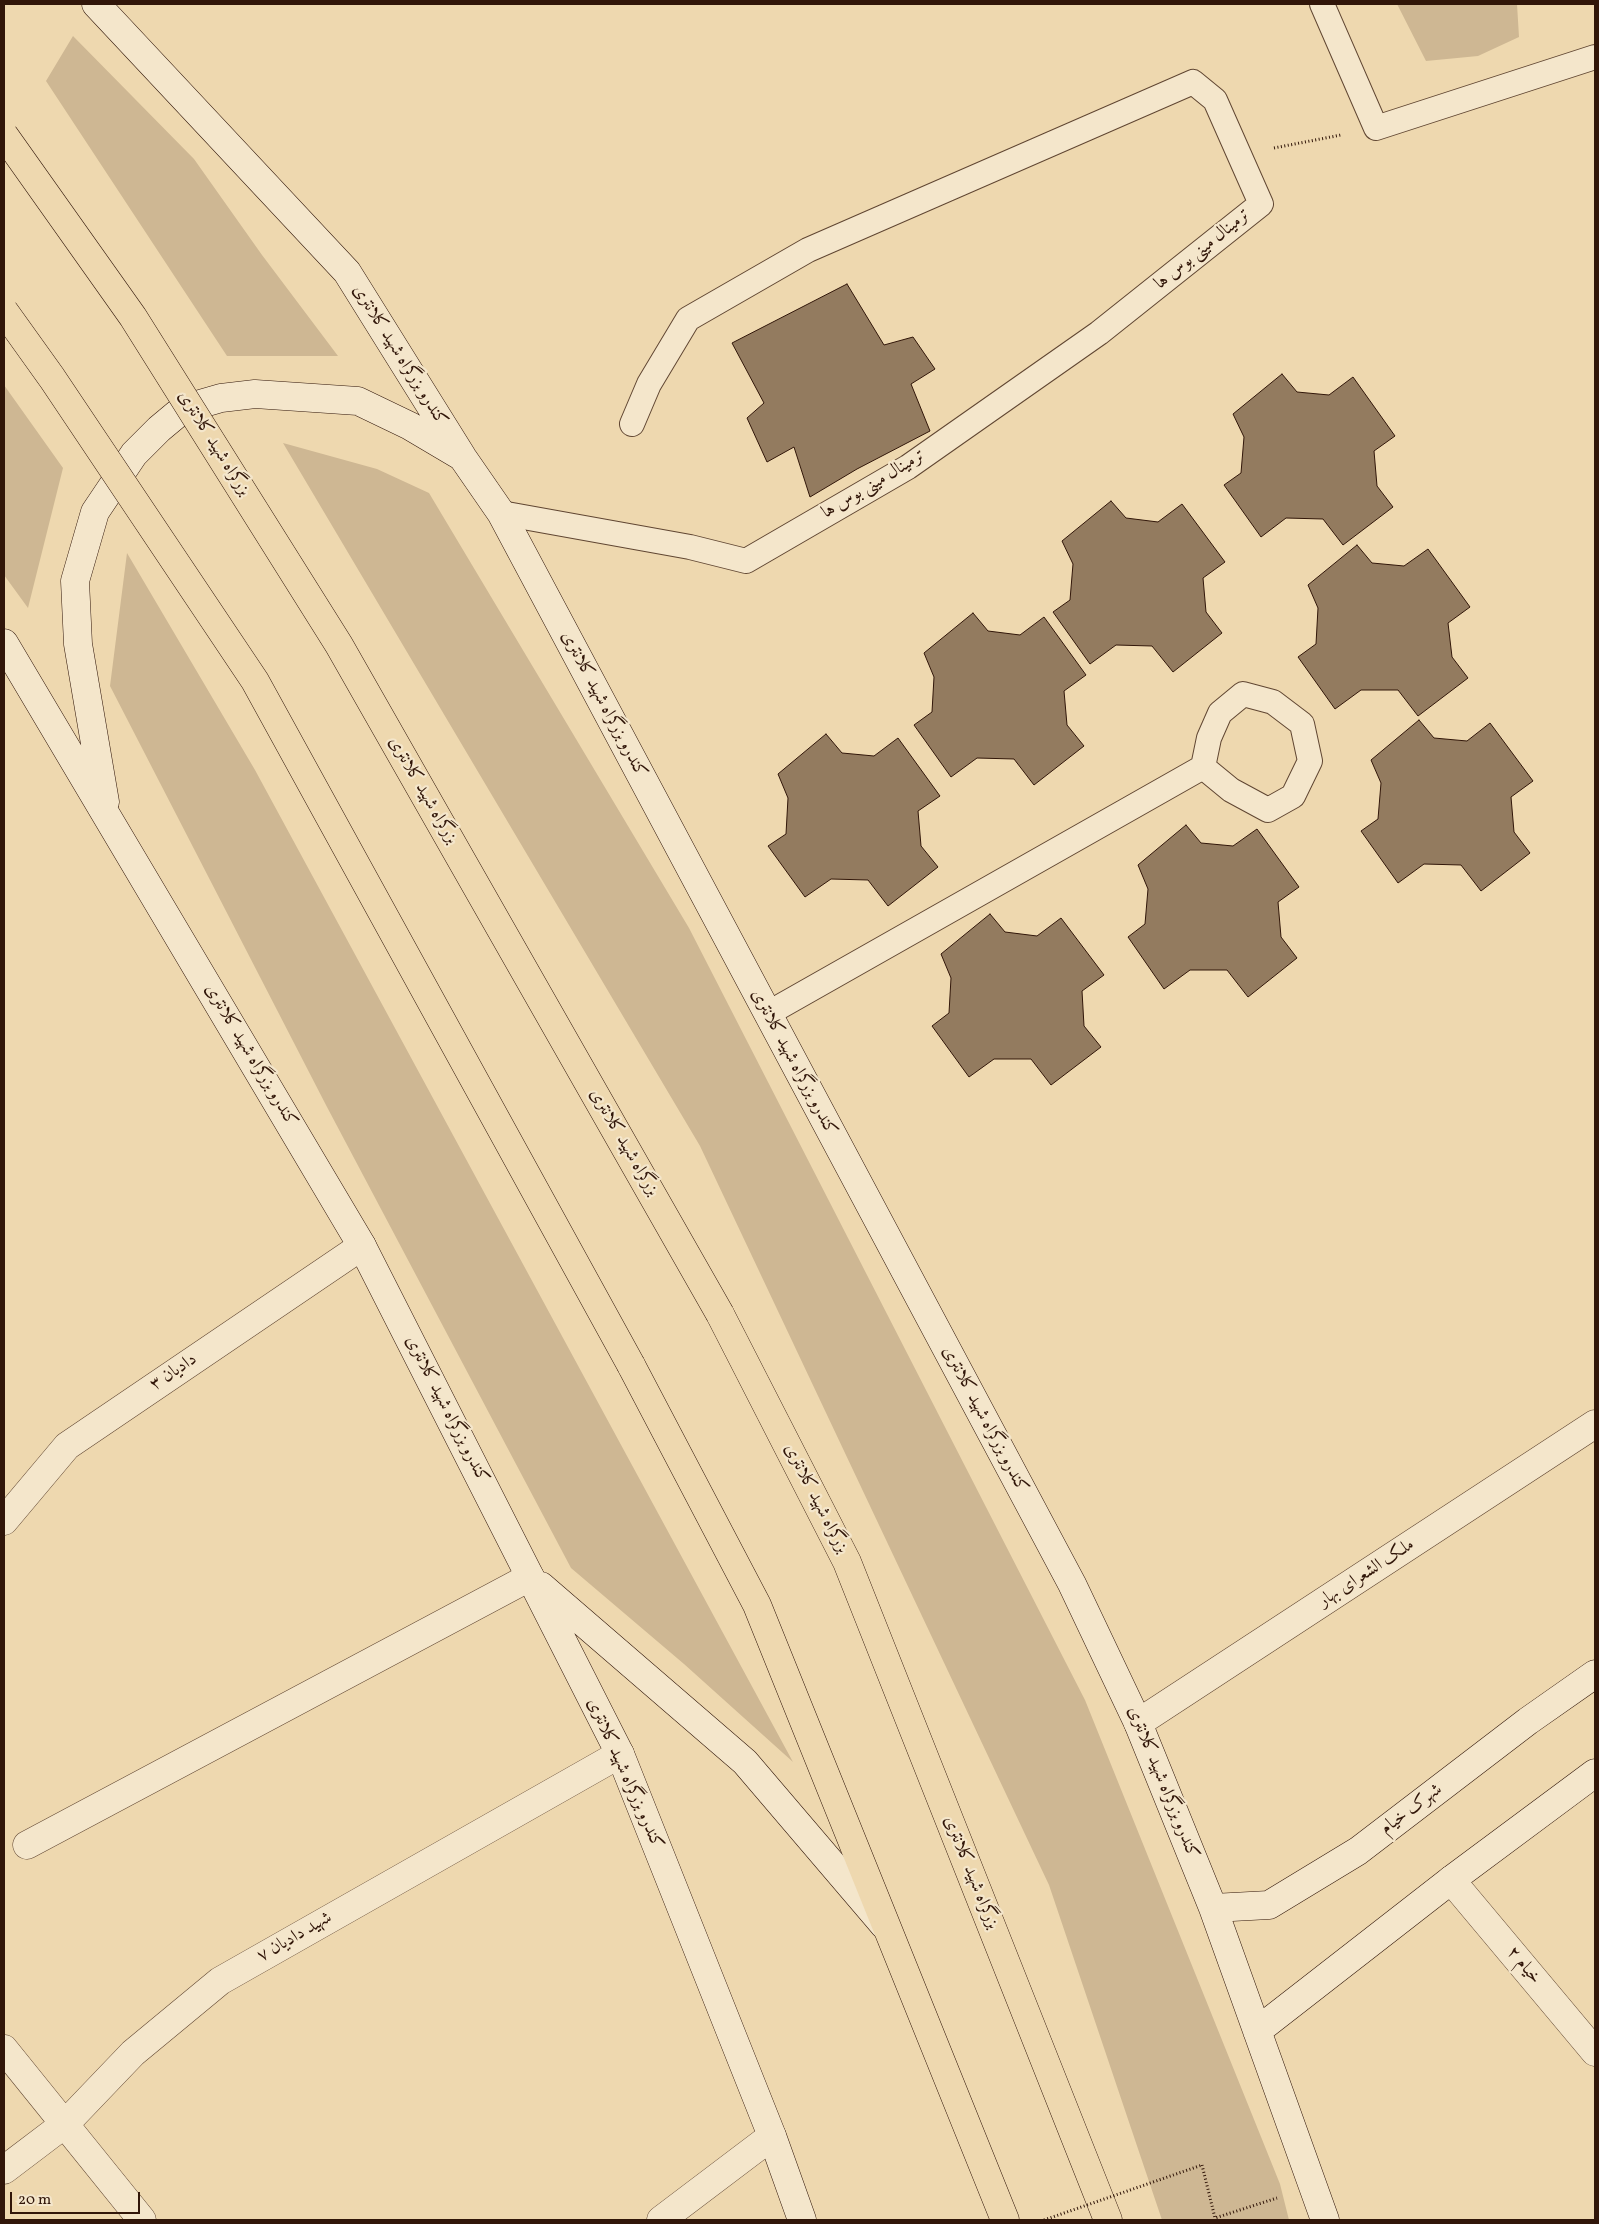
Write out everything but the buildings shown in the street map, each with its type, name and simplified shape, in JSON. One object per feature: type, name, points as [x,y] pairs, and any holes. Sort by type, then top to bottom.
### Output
[{"type":"highway","name":"بزرگراه شهید کلانتری","points":[[4,135],[134,317],[339,645],[720,1314],[847,1562],[1108,2220]]},
{"type":"highway","points":[[4,311],[52,378],[255,681],[631,1365],[757,1605],[1005,2220]]},
{"type":"main road","name":"کندرو بزرگراه شهید کلانتری","points":[[96,4],[347,272],[463,458],[501,513],[1072,1584],[1138,1723],[1213,1908],[1325,2220]]},
{"type":"main road","points":[[107,817],[78,644],[75,582],[94,512],[134,454],[159,429],[183,409],[221,398],[255,394],[358,401],[410,426],[463,458]]},
{"type":"main road","name":"کندرو بزرگراه شهید کلانتری","points":[[4,644],[362,1246],[530,1576],[620,1754],[772,2136],[802,2220]]},
{"type":"main road","name":"دادیان ۳","points":[[4,1521],[67,1446],[362,1246]]},
{"type":"main road","name":"ملک الشعرای بهار","points":[[1138,1723],[1595,1424]]},
{"type":"main road","points":[[27,1845],[530,1576],[745,1762],[888,1929]]},
{"type":"main road","name":"شهرک خیام","points":[[1213,1908],[1269,1905],[1350,1856],[1528,1721],[1595,1674]]},
{"type":"main road","name":"شهید دادیان ۷","points":[[4,2170],[66,2123],[132,2053],[220,1980],[620,1754]]},
{"type":"main road","points":[[1257,2031],[1451,1880],[1595,1772]]},
{"type":"main road","name":"خیام ۲","points":[[1451,1880],[1595,2052]]},
{"type":"main road","points":[[4,2049],[66,2123],[142,2220]]},
{"type":"main road","points":[[661,2220],[772,2136]]},
{"type":"lane","points":[[1322,4],[1376,128],[1595,57]]},
{"type":"lane","name":"ترمینال مینی بوس ها","points":[[501,513],[690,548],[746,561],[908,467],[1099,333],[1261,204],[1215,100],[1193,82],[808,250],[688,320],[649,384],[632,424]]},
{"type":"lane","points":[[767,1014],[1203,767],[1209,738],[1220,713],[1243,694],[1273,702],[1302,724],[1310,761],[1293,796],[1268,810],[1231,790],[1203,767]]},
{"type":"path","points":[[1239,155],[1376,128]]},
{"type":"path","points":[[1044,2220],[1202,2165],[1215,2218],[1313,2186]]},
{"type":"shaded area","points":[[1397,4],[1517,4],[1519,37],[1478,56],[1426,61]]},
{"type":"shaded area","points":[[73,36],[194,159],[262,255],[338,356],[227,356],[46,81]]},
{"type":"shaded area","points":[[4,385],[63,468],[28,608],[4,575]]},
{"type":"shaded area","points":[[283,443],[377,469],[429,493],[689,928],[1085,1700],[1280,2184],[1289,2220],[1162,2220],[1049,1885],[700,1146]]},
{"type":"shaded area","points":[[127,553],[255,770],[793,1762],[684,1664],[571,1568],[327,1107],[110,686]]}]
